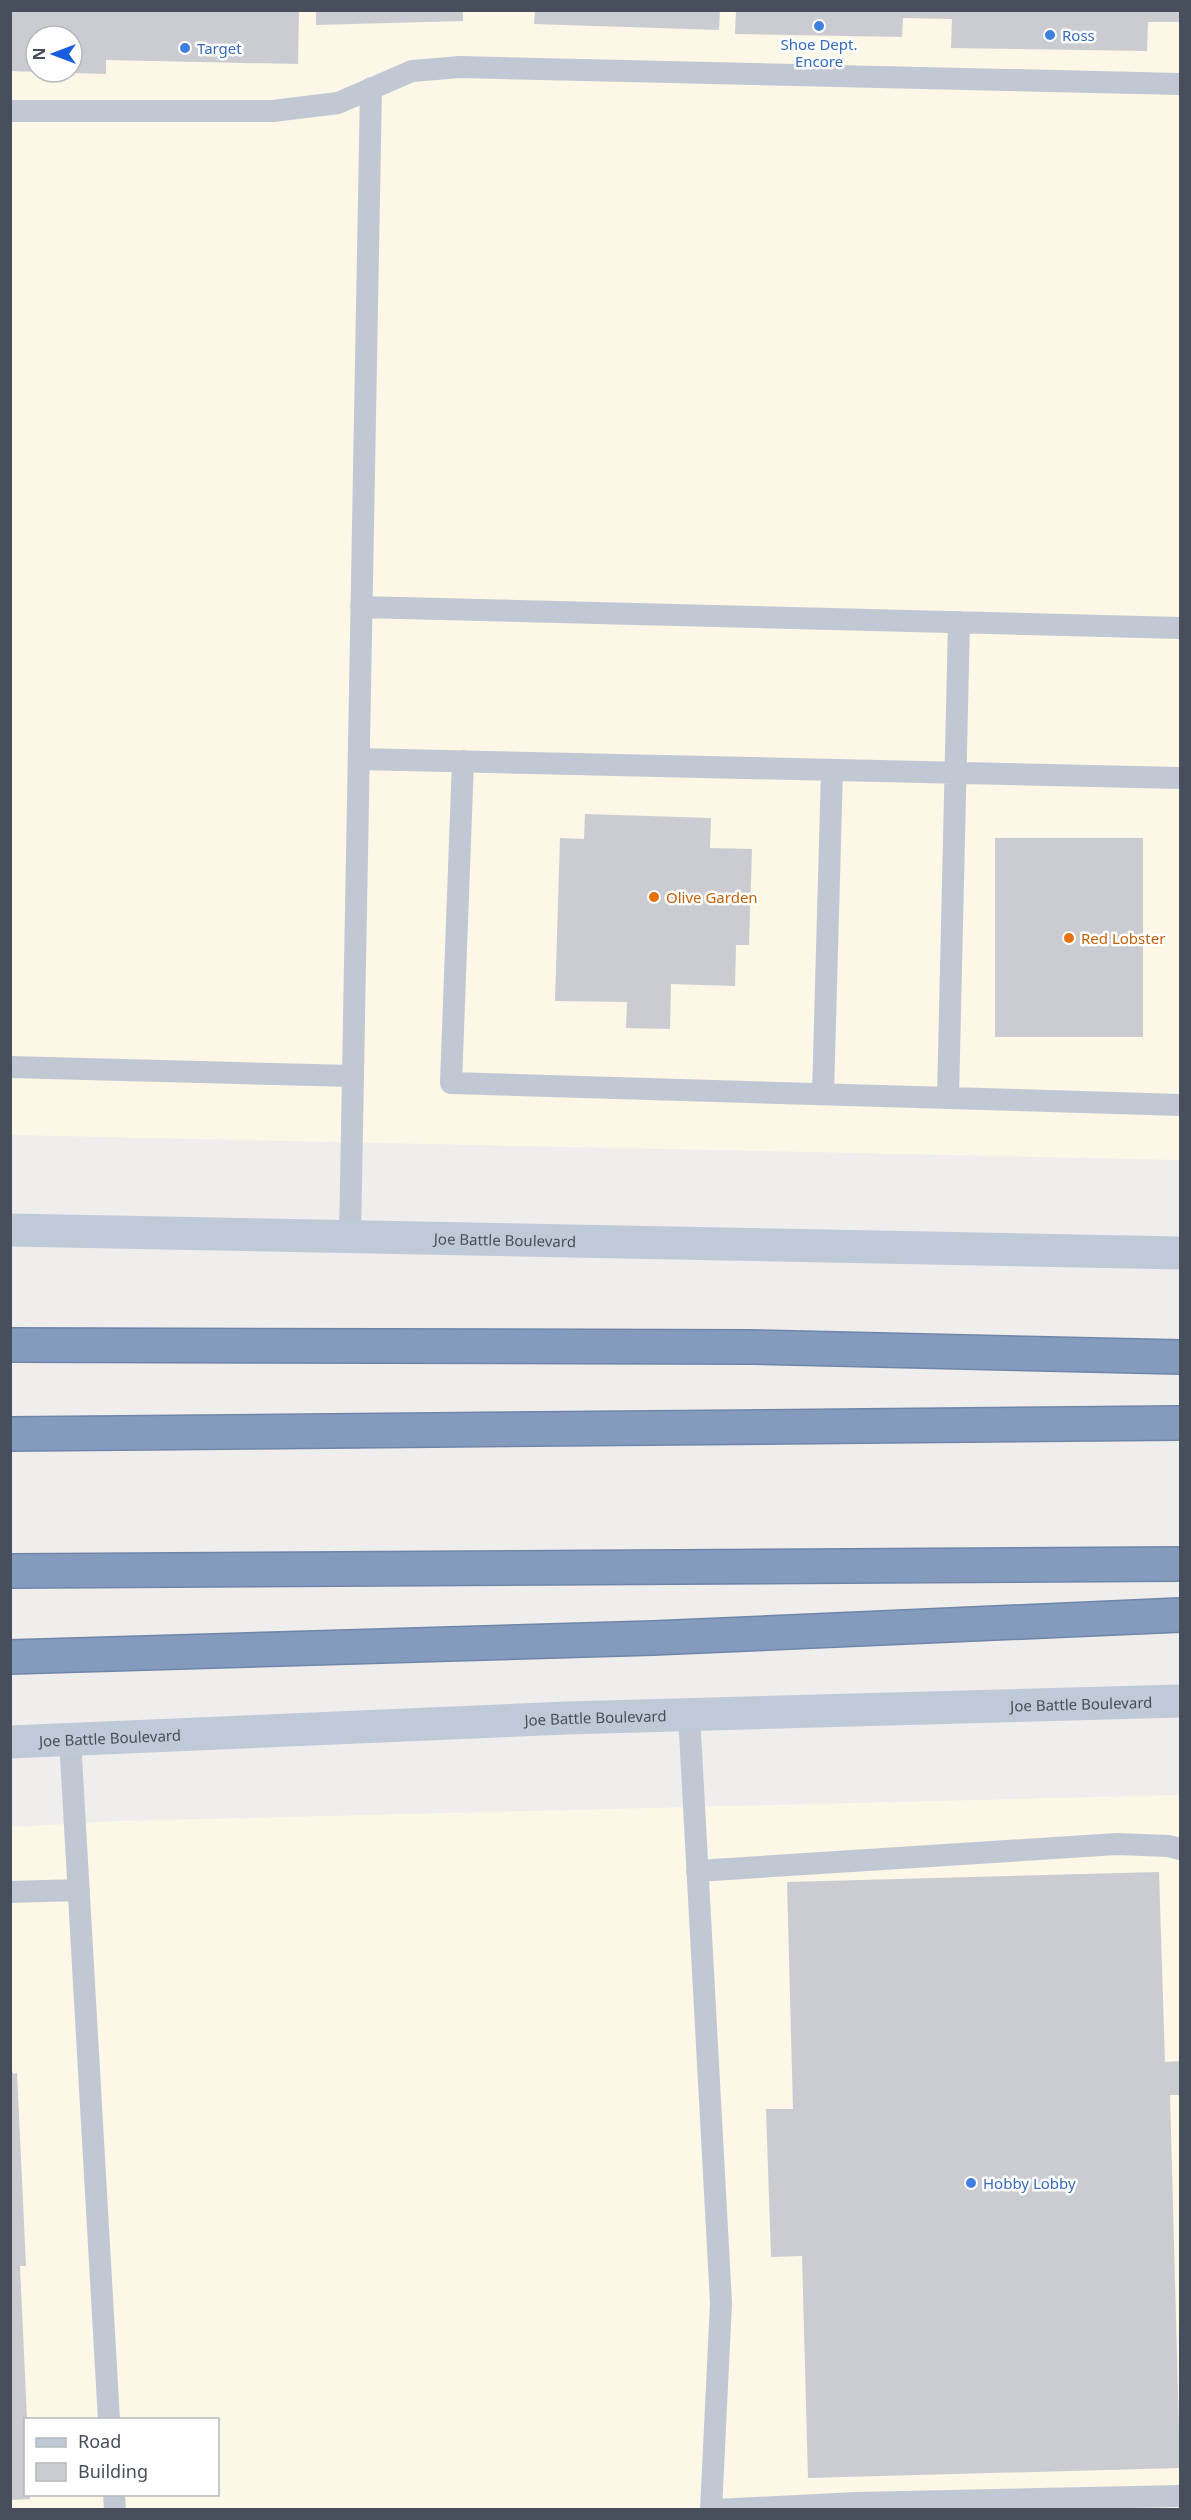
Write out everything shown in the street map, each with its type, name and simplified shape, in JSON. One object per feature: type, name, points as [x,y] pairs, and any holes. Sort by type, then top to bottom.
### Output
[{"type":"highway","points":[[10,1345],[739,1347],[1180,1357]]},
{"type":"highway","points":[[10,1434],[1180,1423]]},
{"type":"highway","points":[[10,1571],[1180,1564]]},
{"type":"highway","points":[[10,1657],[641,1639],[1180,1615]]},
{"type":"main road","name":"Joe Battle Boulevard","points":[[10,1230],[1180,1253]]},
{"type":"main road","name":"Joe Battle Boulevard","points":[[10,1742],[689,1714],[1180,1701]]},
{"type":"lane","points":[[10,111],[273,111],[338,103],[412,71],[460,67],[1180,84]]},
{"type":"lane","points":[[350,1238],[371,88]]},
{"type":"lane","points":[[362,607],[1180,628]]},
{"type":"lane","points":[[948,1098],[959,622]]},
{"type":"lane","points":[[359,759],[1180,778]]},
{"type":"lane","points":[[463,761],[451,1083],[1180,1105]]},
{"type":"lane","points":[[823,1094],[832,770]]},
{"type":"lane","points":[[10,1068],[352,1076]]},
{"type":"lane","points":[[689,1714],[721,2303],[714,2510],[856,2503],[1180,2496]]},
{"type":"lane","points":[[70,1739],[109,2418]]},
{"type":"lane","points":[[698,1871],[1117,1844],[1168,1845],[1180,1850]]},
{"type":"lane","points":[[10,1892],[79,1890]]},
{"type":"shaded area","points":[[11,11],[1180,11],[1180,1160],[11,1135]]},
{"type":"shaded area","points":[[1180,1795],[1180,2509],[11,2510],[11,1827],[119,1821]]},
{"type":"building","name":"Target","points":[[10,10],[299,10],[298,64],[106,60],[106,74],[84,73],[84,24],[24,24],[24,72],[10,71]]},
{"type":"building","points":[[316,10],[463,10],[463,21],[316,25]]},
{"type":"building","points":[[535,10],[720,10],[719,30],[534,24]]},
{"type":"building","name":"Ross","points":[[736,10],[1180,10],[1180,22],[1148,22],[1147,51],[951,48],[952,19],[903,18],[902,37],[735,34]]},
{"type":"building","name":"Olive Garden","points":[[585,814],[711,818],[710,848],[752,849],[749,945],[736,945],[735,986],[671,984],[670,1029],[626,1028],[627,1002],[555,1001],[560,838],[584,839]]},
{"type":"building","name":"Red Lobster","points":[[995,838],[1143,838],[1143,1037],[995,1037]]},
{"type":"building","name":"Hobby Lobby","points":[[1159,1872],[1165,2062],[1180,2061],[1180,2095],[1170,2095],[1180,2468],[808,2478],[802,2256],[771,2257],[766,2109],[793,2109],[787,1882]]},
{"type":"building","points":[[10,2063],[13,2074],[17,2073],[26,2266],[20,2266],[27,2418],[24,2418],[24,2496],[30,2496],[30,2499],[10,2500]]},
{"type":"place","name":"Shoe Dept. Encore","points":[[819,26]]},
{"type":"place","name":"Ross","points":[[1050,35]]},
{"type":"place","name":"Target","points":[[185,48]]},
{"type":"place","name":"Olive Garden","points":[[654,897]]},
{"type":"place","name":"Red Lobster","points":[[1069,938]]},
{"type":"place","name":"Hobby Lobby","points":[[971,2183]]}]
